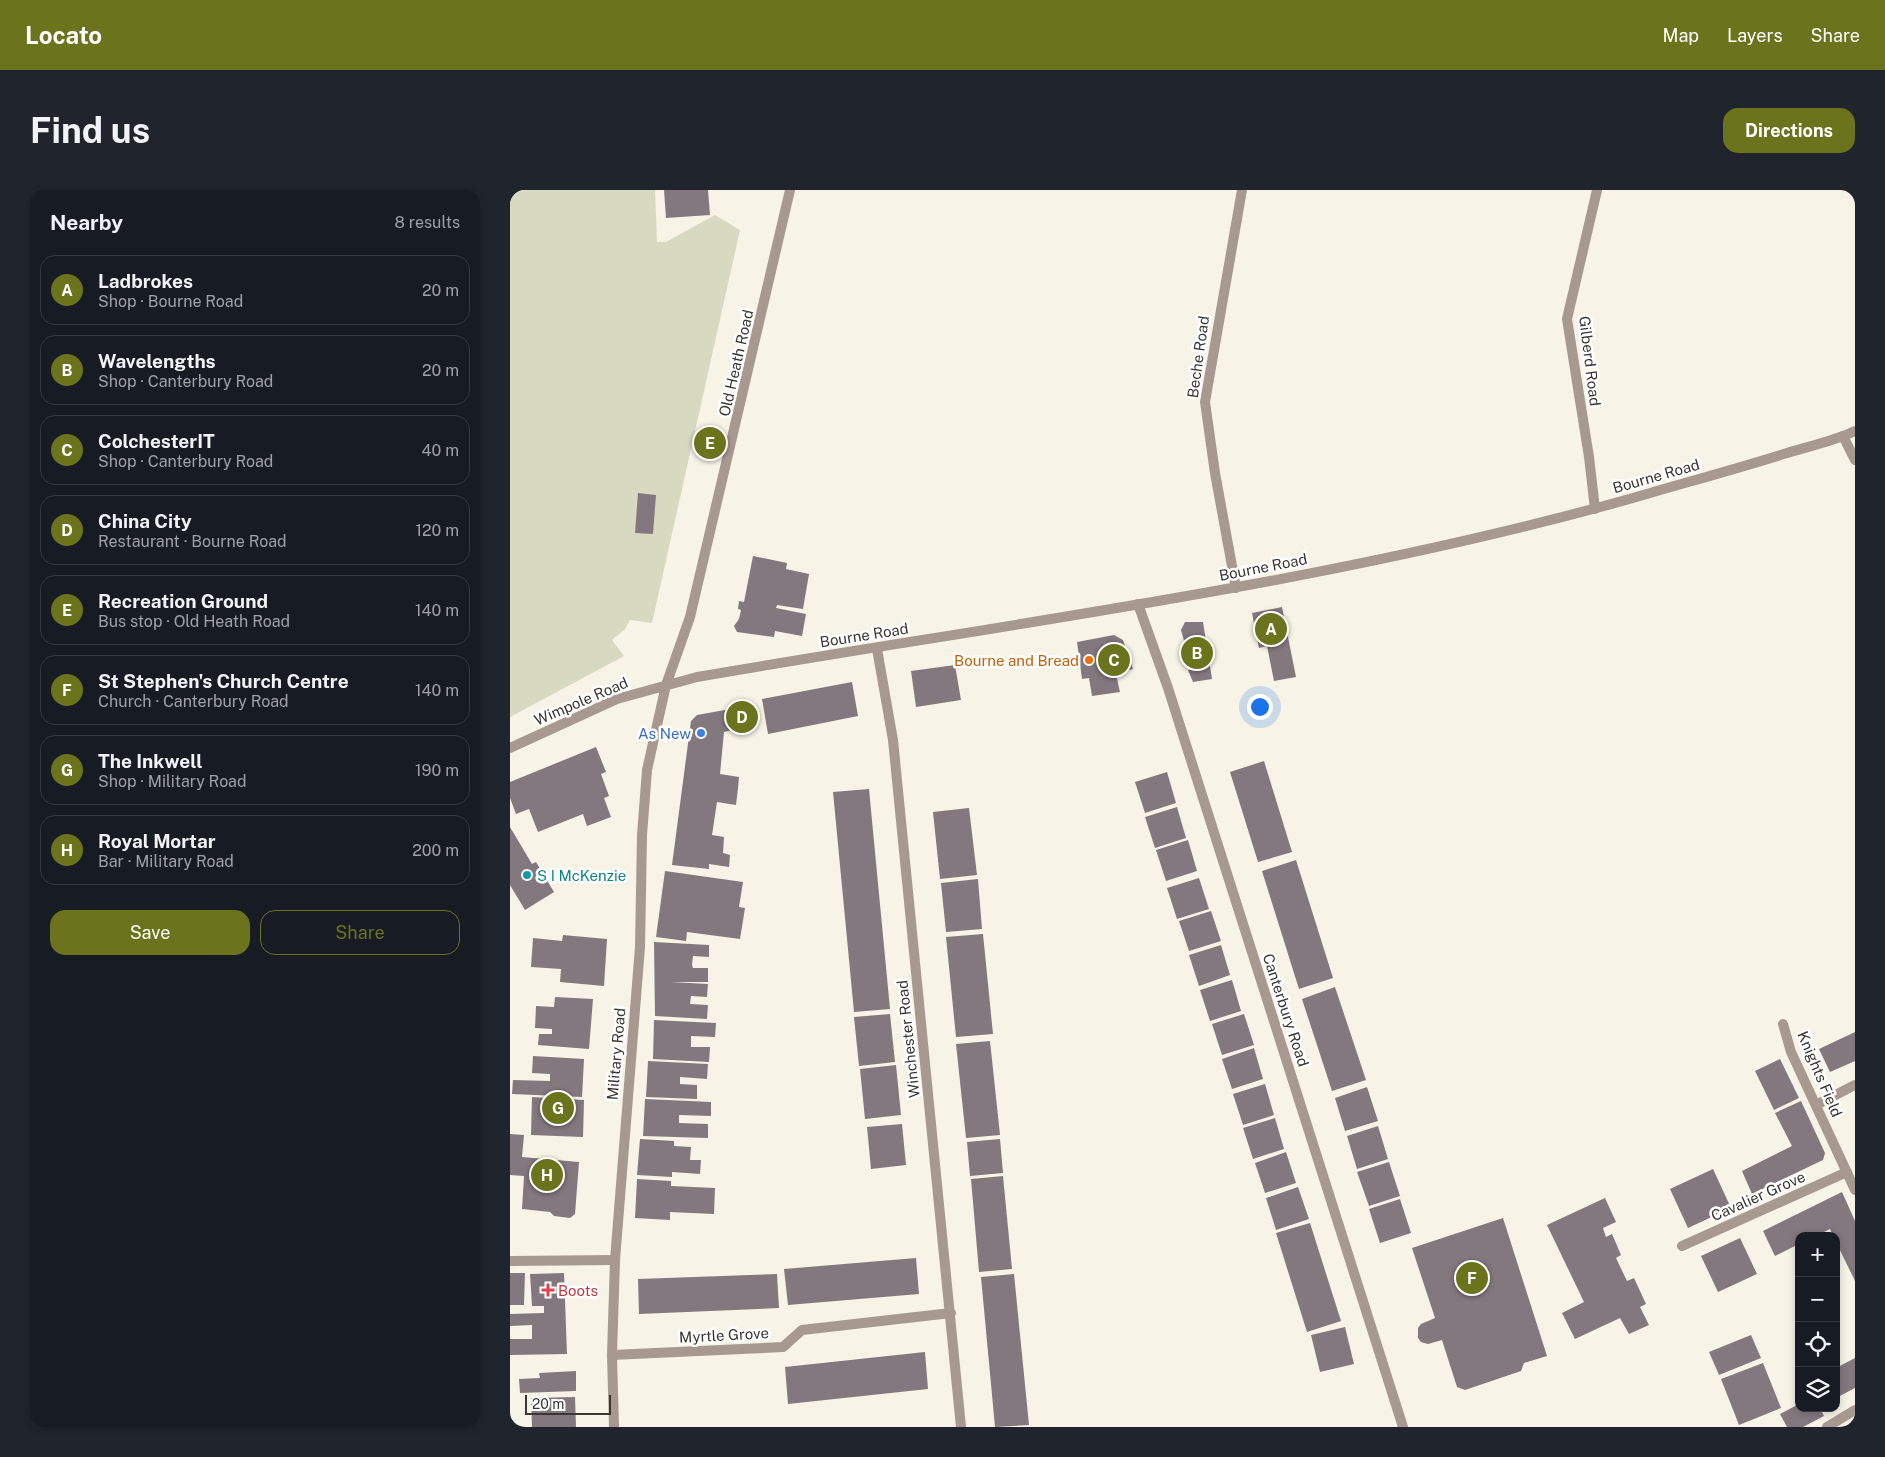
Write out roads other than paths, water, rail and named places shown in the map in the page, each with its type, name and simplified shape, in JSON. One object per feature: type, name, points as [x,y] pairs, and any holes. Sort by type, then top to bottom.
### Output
[{"type":"street","name":"Old Heath Road","points":[[666,685],[690,617],[790,190]]},
{"type":"street","name":"Beche Road","points":[[1236,588],[1215,473],[1205,402],[1242,190]]},
{"type":"street","name":"Gilberd Road","points":[[1594,509],[1589,456],[1567,319],[1597,190]]},
{"type":"street","name":"Bourne Road","points":[[666,685],[697,677],[877,649],[1236,588],[1490,535],[1594,509],[1855,431]]},
{"type":"street","points":[[1843,436],[1855,460]]},
{"type":"street","name":"Canterbury Road","points":[[1138,604],[1168,688],[1403,1427]]},
{"type":"street","name":"Winchester Road","points":[[877,649],[893,740],[962,1427]]},
{"type":"street","name":"Wimpole Road","points":[[510,748],[603,705],[666,685]]},
{"type":"street","name":"Military Road","points":[[614,1427],[612,1356],[615,1260],[640,947],[642,835],[647,770],[666,685]]},
{"type":"street","name":"Knights Field","points":[[1782,1024],[1791,1052],[1855,1190]]},
{"type":"street","points":[[1816,1105],[1855,1085]]},
{"type":"street","name":"Cavalier Grove","points":[[1682,1246],[1847,1172]]},
{"type":"street","points":[[510,1261],[615,1260]]},
{"type":"street","name":"Myrtle Grove","points":[[612,1356],[783,1347],[802,1330],[951,1313]]},
{"type":"street","points":[[1827,1427],[1855,1410]]},
{"type":"place","name":"Recreation Ground","points":[[710,443]]},
{"type":"place","name":"Ladbrokes","points":[[1271,629]]},
{"type":"place","name":"Wavelengths","points":[[1197,653]]},
{"type":"place","name":"Bourne and Bread","points":[[1089,660]]},
{"type":"place","name":"ColchesterIT","points":[[1114,660]]},
{"type":"place","name":"China City","points":[[742,717]]},
{"type":"place","name":"As New","points":[[701,733]]},
{"type":"place","name":"S I McKenzie","points":[[527,875]]},
{"type":"place","name":"The Inkwell","points":[[558,1108]]},
{"type":"place","name":"Royal Mortar","points":[[547,1175]]},
{"type":"place","name":"St Stephen's Church Centre","points":[[1472,1278]]},
{"type":"place","name":"Boots","points":[[548,1290]]}]
